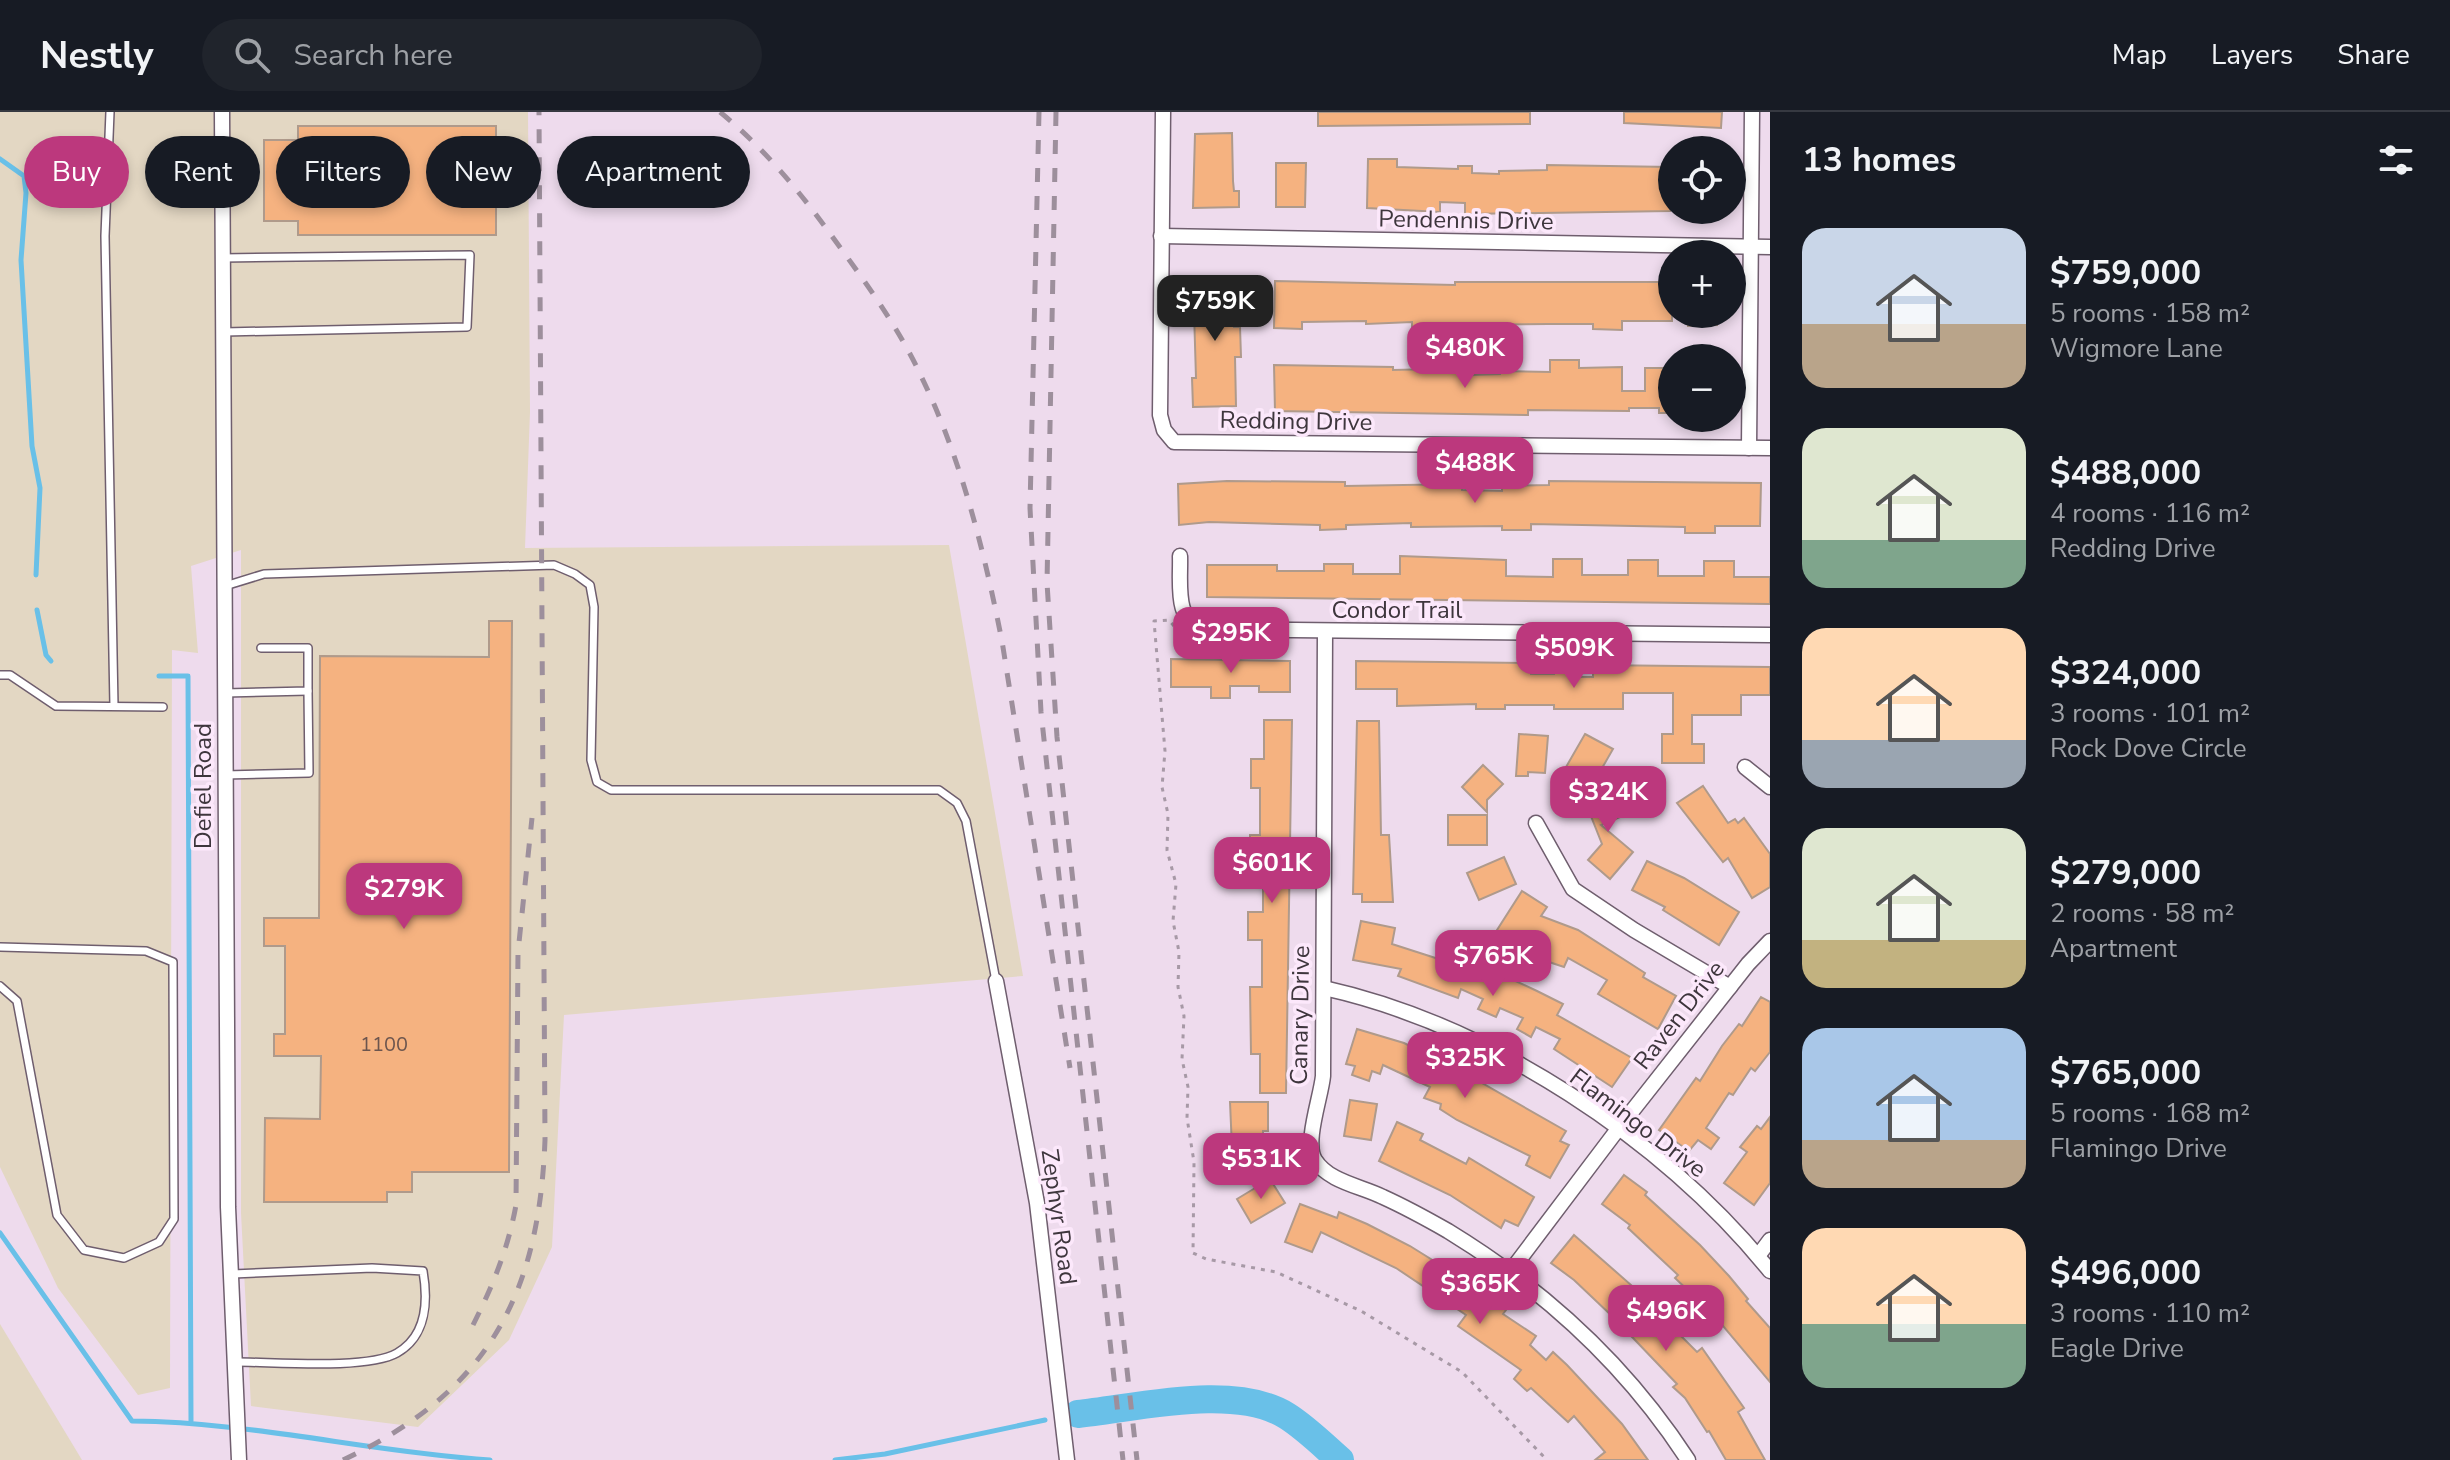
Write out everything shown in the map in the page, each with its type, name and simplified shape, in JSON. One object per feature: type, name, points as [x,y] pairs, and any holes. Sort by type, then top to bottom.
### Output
[{"type":"street","name":"Defiel Road","points":[[222,112],[228,1207],[239,1455]]},
{"type":"street","points":[[1161,236],[1163,112]]},
{"type":"street","points":[[1749,448],[1752,112]]},
{"type":"street","name":"Pendennis Drive","points":[[1161,236],[1770,247]]},
{"type":"street","name":"Redding Drive","points":[[1161,236],[1160,415],[1164,430],[1174,442],[1770,448]]},
{"type":"street","name":"Condor Trail","points":[[1180,556],[1185,617],[1191,624],[1206,629],[1770,635]]},
{"type":"street","name":"Canary Drive","points":[[1325,632],[1323,1076],[1311,1144],[1314,1158],[1327,1173],[1407,1209],[1510,1272]]},
{"type":"street","points":[[1745,767],[1770,787]]},
{"type":"street","points":[[1536,823],[1573,889],[1634,930],[1730,987]]},
{"type":"street","name":"Raven Drive","points":[[1510,1272],[1618,1129],[1770,941]]},
{"type":"street","name":"Zephyr Road","points":[[996,981],[1035,1192],[1067,1460]]},
{"type":"street","name":"Flamingo Drive","points":[[1324,988],[1386,1004],[1466,1037],[1558,1088],[1668,1168],[1770,1271]]},
{"type":"street","points":[[1758,1256],[1770,1240]]},
{"type":"street","points":[[1510,1272],[1604,1355],[1660,1418],[1688,1460]]},
{"type":"lane","points":[[110,112],[105,236],[114,706]]},
{"type":"lane","points":[[222,258],[470,255],[467,327],[224,332]]},
{"type":"lane","points":[[225,586],[264,574],[554,565],[575,574],[590,585],[594,607],[591,760],[597,782],[611,790],[939,790],[957,803],[966,821],[996,981]]},
{"type":"lane","points":[[224,775],[309,773],[308,648],[261,648]]},
{"type":"lane","points":[[0,675],[10,675],[56,706],[163,707]]},
{"type":"lane","points":[[225,693],[308,691]]},
{"type":"lane","points":[[0,947],[146,951],[173,962],[174,1219],[159,1242],[124,1258],[84,1250],[57,1215],[17,1001],[0,986]]},
{"type":"lane","points":[[233,1274],[372,1268],[423,1271],[428,1297],[416,1336],[397,1353],[341,1362],[237,1362]]},
{"type":"path","points":[[1177,629],[1169,620],[1154,621],[1165,751],[1162,787],[1168,814],[1167,850],[1176,884],[1173,921],[1179,952],[1178,987],[1184,1016],[1182,1059],[1188,1087],[1187,1118],[1194,1162],[1193,1253],[1206,1259],[1276,1272],[1361,1311],[1462,1372],[1547,1460]]},
{"type":"shaded area","points":[[0,112],[528,112],[528,136],[426,136],[426,208],[529,208],[530,412],[525,548],[949,545],[1023,976],[564,1015],[552,1247],[509,1340],[418,1427],[251,1406],[241,1213],[241,550],[191,566],[198,653],[172,650],[170,1388],[138,1395],[58,1288],[0,1167]]},
{"type":"shaded area","points":[[0,1324],[82,1460],[0,1460]]},
{"type":"building","points":[[1318,112],[1530,112],[1530,124],[1318,126]]},
{"type":"building","points":[[1624,112],[1722,112],[1721,128],[1624,123]]},
{"type":"building","points":[[298,126],[496,126],[496,136],[426,136],[426,208],[496,208],[496,235],[298,235],[298,221],[264,221],[264,140],[276,140],[276,208],[410,208],[410,136],[298,136]]},
{"type":"building","points":[[1232,133],[1233,181],[1234,191],[1239,191],[1239,207],[1193,208],[1195,134]]},
{"type":"building","points":[[1368,159],[1397,159],[1397,167],[1458,169],[1458,166],[1472,166],[1472,173],[1499,174],[1499,171],[1547,170],[1547,165],[1658,167],[1658,211],[1465,214],[1465,203],[1440,202],[1440,212],[1367,208]]},
{"type":"building","points":[[1276,163],[1306,163],[1305,207],[1276,207]]},
{"type":"building","points":[[1193,278],[1234,279],[1234,327],[1240,327],[1241,357],[1235,357],[1236,406],[1193,407],[1192,378],[1196,378]]},
{"type":"building","points":[[1275,281],[1455,285],[1455,282],[1658,282],[1658,321],[1622,321],[1622,330],[1593,329],[1593,324],[1548,324],[1441,325],[1441,332],[1412,331],[1412,322],[1366,324],[1366,321],[1302,322],[1302,329],[1274,328]]},
{"type":"building","points":[[1550,360],[1579,360],[1579,368],[1622,367],[1622,391],[1645,391],[1645,368],[1658,368],[1658,408],[1629,408],[1629,411],[1528,410],[1528,415],[1275,411],[1274,365],[1393,367],[1393,370],[1474,368],[1474,375],[1500,374],[1500,371],[1550,372]]},
{"type":"building","points":[[1227,481],[1345,482],[1345,486],[1462,484],[1462,490],[1502,491],[1502,486],[1549,485],[1549,481],[1761,483],[1760,526],[1715,526],[1715,533],[1685,533],[1685,527],[1531,524],[1531,530],[1502,530],[1502,526],[1411,527],[1411,523],[1346,525],[1346,529],[1320,530],[1320,525],[1209,522],[1179,525],[1178,484]]},
{"type":"building","points":[[1400,556],[1506,560],[1506,576],[1553,577],[1553,559],[1582,559],[1582,575],[1628,575],[1628,560],[1658,560],[1658,576],[1704,576],[1704,561],[1734,561],[1734,577],[1770,577],[1770,604],[1207,597],[1207,565],[1277,565],[1277,571],[1324,571],[1324,564],[1353,564],[1353,574],[1400,574]]},
{"type":"building","points":[[489,621],[512,621],[509,1172],[412,1172],[412,1192],[387,1192],[387,1202],[264,1202],[265,1118],[320,1119],[321,1056],[274,1056],[274,1034],[285,1034],[285,946],[264,946],[264,918],[319,918],[320,656],[489,657]]},
{"type":"building","points":[[1171,659],[1290,661],[1290,692],[1259,692],[1259,686],[1230,686],[1230,698],[1211,698],[1211,687],[1171,687]]},
{"type":"building","points":[[1356,661],[1531,663],[1531,674],[1554,674],[1554,666],[1570,666],[1570,677],[1593,677],[1593,665],[1770,667],[1770,695],[1741,695],[1741,715],[1692,715],[1692,744],[1704,744],[1704,763],[1662,763],[1662,734],[1673,734],[1673,693],[1623,693],[1623,709],[1554,709],[1554,705],[1505,705],[1505,709],[1476,709],[1476,704],[1397,706],[1397,689],[1356,689]]},
{"type":"building","points":[[1264,720],[1292,720],[1286,1093],[1260,1093],[1260,1054],[1251,1054],[1250,987],[1262,987],[1262,940],[1248,940],[1248,912],[1263,912],[1263,864],[1250,864],[1250,835],[1260,835],[1260,788],[1251,788],[1251,759],[1264,759]]},
{"type":"building","points":[[1357,721],[1379,721],[1381,835],[1389,835],[1393,902],[1362,902],[1362,894],[1353,894]]},
{"type":"building","points":[[1519,734],[1548,736],[1545,773],[1528,772],[1528,776],[1516,776]]},
{"type":"building","points":[[1585,734],[1613,749],[1586,796],[1558,781]]},
{"type":"building","points":[[1483,765],[1503,784],[1487,800],[1487,812],[1462,787]]},
{"type":"building","points":[[1703,786],[1728,823],[1735,819],[1738,823],[1744,818],[1770,854],[1770,887],[1752,898],[1728,858],[1723,862],[1677,803]]},
{"type":"building","points":[[1615,789],[1625,815],[1601,825],[1633,852],[1610,879],[1588,860],[1602,844],[1585,801]]},
{"type":"building","points":[[1448,815],[1487,815],[1487,845],[1448,845]]},
{"type":"building","points":[[1504,857],[1516,884],[1479,900],[1467,873]]},
{"type":"building","points":[[1647,861],[1684,878],[1739,912],[1719,945],[1663,910],[1665,907],[1632,890]]},
{"type":"building","points":[[1522,891],[1547,907],[1541,916],[1578,930],[1645,973],[1643,977],[1676,996],[1658,1029],[1598,994],[1607,980],[1568,958],[1564,967],[1534,957],[1497,930]]},
{"type":"building","points":[[1361,921],[1395,928],[1392,944],[1451,963],[1455,953],[1563,1004],[1557,1015],[1632,1058],[1612,1087],[1554,1049],[1560,1039],[1536,1027],[1531,1037],[1517,1029],[1523,1018],[1500,1008],[1496,1017],[1478,1009],[1483,999],[1461,989],[1458,998],[1398,976],[1401,969],[1353,960]]},
{"type":"building","points":[[1761,997],[1770,1002],[1770,1052],[1755,1071],[1751,1068],[1733,1095],[1729,1093],[1706,1128],[1719,1138],[1711,1149],[1698,1140],[1689,1151],[1659,1130],[1696,1078],[1700,1081],[1722,1046],[1739,1024],[1742,1026]]},
{"type":"building","points":[[1357,1029],[1404,1043],[1432,1057],[1427,1066],[1447,1076],[1452,1066],[1566,1131],[1560,1141],[1569,1145],[1550,1178],[1526,1165],[1530,1156],[1457,1120],[1440,1109],[1441,1104],[1424,1098],[1430,1087],[1383,1065],[1380,1074],[1372,1071],[1369,1081],[1352,1075],[1355,1066],[1346,1064]]},
{"type":"building","points":[[1350,1100],[1377,1104],[1371,1140],[1344,1136]]},
{"type":"building","points":[[1230,1102],[1268,1102],[1268,1131],[1263,1131],[1263,1171],[1233,1171]]},
{"type":"building","points":[[1770,1117],[1770,1183],[1754,1205],[1724,1183],[1747,1152],[1740,1147],[1757,1126],[1761,1129]]},
{"type":"building","points":[[1397,1122],[1423,1134],[1420,1140],[1466,1164],[1469,1158],[1534,1197],[1518,1226],[1505,1220],[1501,1228],[1450,1195],[1379,1161]]},
{"type":"building","points":[[1624,1175],[1647,1192],[1645,1195],[1700,1245],[1770,1328],[1770,1382],[1698,1296],[1696,1298],[1675,1278],[1678,1275],[1628,1228],[1630,1225],[1602,1204]]},
{"type":"building","points":[[1270,1179],[1285,1203],[1251,1223],[1237,1199]]},
{"type":"building","points":[[1300,1204],[1337,1218],[1339,1212],[1367,1224],[1410,1246],[1474,1286],[1506,1310],[1503,1314],[1536,1336],[1530,1345],[1546,1360],[1553,1352],[1567,1365],[1622,1424],[1648,1460],[1595,1460],[1605,1452],[1574,1416],[1568,1422],[1531,1388],[1527,1391],[1514,1379],[1521,1370],[1458,1326],[1466,1315],[1396,1268],[1321,1232],[1312,1252],[1285,1242]]},
{"type":"building","points":[[1574,1235],[1631,1285],[1622,1295],[1658,1331],[1667,1322],[1697,1352],[1702,1348],[1744,1408],[1738,1412],[1765,1460],[1726,1460],[1709,1431],[1673,1387],[1677,1384],[1613,1317],[1551,1263]]},
{"type":"waterway","points":[[0,159],[24,176],[26,193],[21,260],[32,446],[40,488],[36,575]]},
{"type":"waterway","points":[[37,610],[46,655],[51,661]]},
{"type":"waterway","points":[[159,676],[188,676],[191,1421]]},
{"type":"waterway","points":[[0,1233],[132,1421],[222,1426],[490,1460]]},
{"type":"waterway","points":[[1078,1414],[1185,1400],[1241,1401],[1265,1406],[1287,1416],[1340,1460]]},
{"type":"waterway","points":[[835,1460],[885,1454],[1045,1420]]},
{"type":"railway","points":[[343,1460],[393,1433],[435,1403],[469,1370],[496,1333],[517,1292],[531,1246],[541,1196],[545,1140],[539,112]]},
{"type":"railway","points":[[720,112],[767,156],[795,188],[870,289],[913,359],[949,441],[979,540],[1002,641],[1070,1068]]},
{"type":"railway","points":[[1039,112],[1030,508],[1041,712],[1123,1460]]},
{"type":"railway","points":[[1056,112],[1047,583],[1057,737],[1137,1460]]},
{"type":"railway","points":[[473,1325],[499,1266],[516,1205],[518,952],[532,818]]}]
